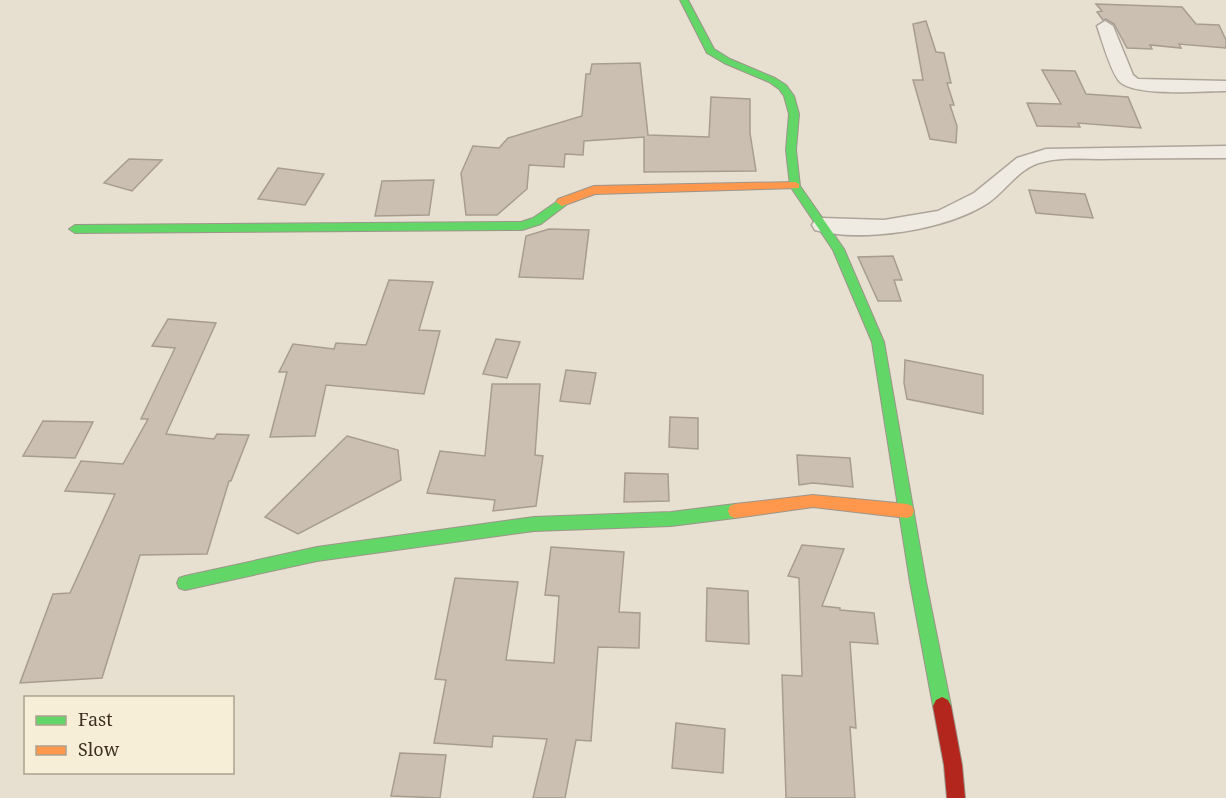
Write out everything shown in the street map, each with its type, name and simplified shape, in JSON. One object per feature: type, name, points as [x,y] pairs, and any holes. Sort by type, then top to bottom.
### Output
[{"type":"street","points":[[684,0],[710,51],[727,61],[772,80],[783,87],[789,96],[794,114],[791,150],[795,186],[838,249],[878,342],[953,765],[956,798]]},
{"type":"street","points":[[1105,26],[1126,78],[1133,83],[1226,86]]},
{"type":"street","points":[[822,225],[851,227],[904,224],[935,220],[955,214],[982,197],[1020,165],[1052,154],[1226,152]]},
{"type":"street","points":[[75,229],[522,226],[539,222],[555,206],[573,196],[594,190],[795,186]]},
{"type":"street","points":[[185,583],[317,554],[534,524],[671,519],[813,501],[907,511]]},
{"type":"building","points":[[1096,4],[1182,7],[1196,24],[1219,25],[1226,40],[1226,48],[1179,44],[1181,48],[1150,45],[1152,49],[1127,48],[1114,24],[1106,19],[1103,20],[1097,12],[1102,11]]},
{"type":"building","points":[[926,21],[936,52],[944,53],[951,83],[947,83],[954,105],[950,105],[957,126],[956,143],[930,139],[913,80],[923,80],[913,24]]},
{"type":"building","points":[[640,63],[648,135],[709,137],[711,97],[750,99],[750,133],[756,171],[644,172],[644,137],[584,141],[583,155],[565,154],[564,167],[529,165],[527,189],[497,215],[466,215],[461,173],[473,146],[499,148],[508,138],[582,116],[586,74],[590,74],[592,64]]},
{"type":"building","points":[[1042,70],[1075,71],[1086,94],[1128,97],[1141,128],[1078,123],[1080,127],[1037,126],[1027,103],[1061,104]]},
{"type":"building","points":[[129,159],[162,160],[132,191],[104,183]]},
{"type":"building","points":[[278,168],[324,174],[305,205],[258,199]]},
{"type":"building","points":[[434,180],[429,215],[375,216],[382,181]]},
{"type":"building","points":[[1029,190],[1085,194],[1093,218],[1036,213]]},
{"type":"building","points":[[549,229],[589,230],[583,279],[519,277],[526,236]]},
{"type":"building","points":[[893,256],[902,280],[894,280],[901,301],[878,301],[858,257]]},
{"type":"building","points":[[389,280],[433,282],[419,330],[440,331],[424,394],[326,385],[315,436],[270,437],[287,372],[279,372],[293,344],[334,349],[336,343],[366,345]]},
{"type":"building","points":[[168,319],[216,323],[166,434],[214,439],[217,434],[249,435],[231,481],[229,481],[207,554],[140,555],[102,678],[20,683],[53,594],[70,593],[115,494],[65,491],[81,461],[123,464],[148,419],[141,419],[175,348],[152,346]]},
{"type":"building","points":[[496,339],[520,342],[507,378],[483,374]]},
{"type":"building","points":[[905,360],[983,375],[983,414],[907,399],[904,383]]},
{"type":"building","points":[[566,370],[596,373],[590,404],[560,401]]},
{"type":"building","points":[[492,384],[540,384],[535,455],[543,456],[536,506],[493,511],[495,500],[427,493],[440,451],[485,456]]},
{"type":"building","points":[[670,417],[698,418],[698,449],[669,447]]},
{"type":"building","points":[[43,421],[93,422],[75,458],[23,456]]},
{"type":"building","points":[[347,436],[398,450],[401,480],[298,534],[265,517]]},
{"type":"building","points":[[797,455],[850,458],[853,487],[813,483],[799,485]]},
{"type":"building","points":[[625,473],[668,474],[669,501],[624,502]]},
{"type":"building","points":[[802,545],[844,549],[822,606],[874,613],[878,644],[850,642],[856,728],[850,727],[855,798],[786,798],[782,675],[802,676],[799,578],[788,576]]},
{"type":"building","points":[[551,547],[624,552],[619,612],[640,613],[639,648],[598,647],[591,741],[576,740],[565,798],[533,798],[547,739],[493,736],[492,747],[434,743],[446,680],[435,679],[455,578],[518,582],[506,660],[554,663],[559,596],[545,595]]},
{"type":"building","points":[[707,588],[748,591],[749,644],[706,641]]},
{"type":"building","points":[[676,723],[725,729],[723,773],[672,768]]},
{"type":"building","points":[[400,753],[446,755],[440,798],[391,796]]},
{"type":"traffic: fast","points":[[684,0],[710,51],[727,61],[772,80],[783,87],[789,96],[794,114],[791,150],[795,186],[838,249],[878,342],[918,582],[942,706]]},
{"type":"traffic: fast","points":[[75,229],[522,226],[537,221],[562,202]]},
{"type":"traffic: fast","points":[[185,583],[317,554],[534,524],[671,519],[735,511]]},
{"type":"traffic: slow","points":[[562,202],[594,190],[795,186]]},
{"type":"traffic: slow","points":[[735,511],[813,501],[907,511]]},
{"type":"traffic: jam","points":[[942,706],[953,765],[956,798]]}]
